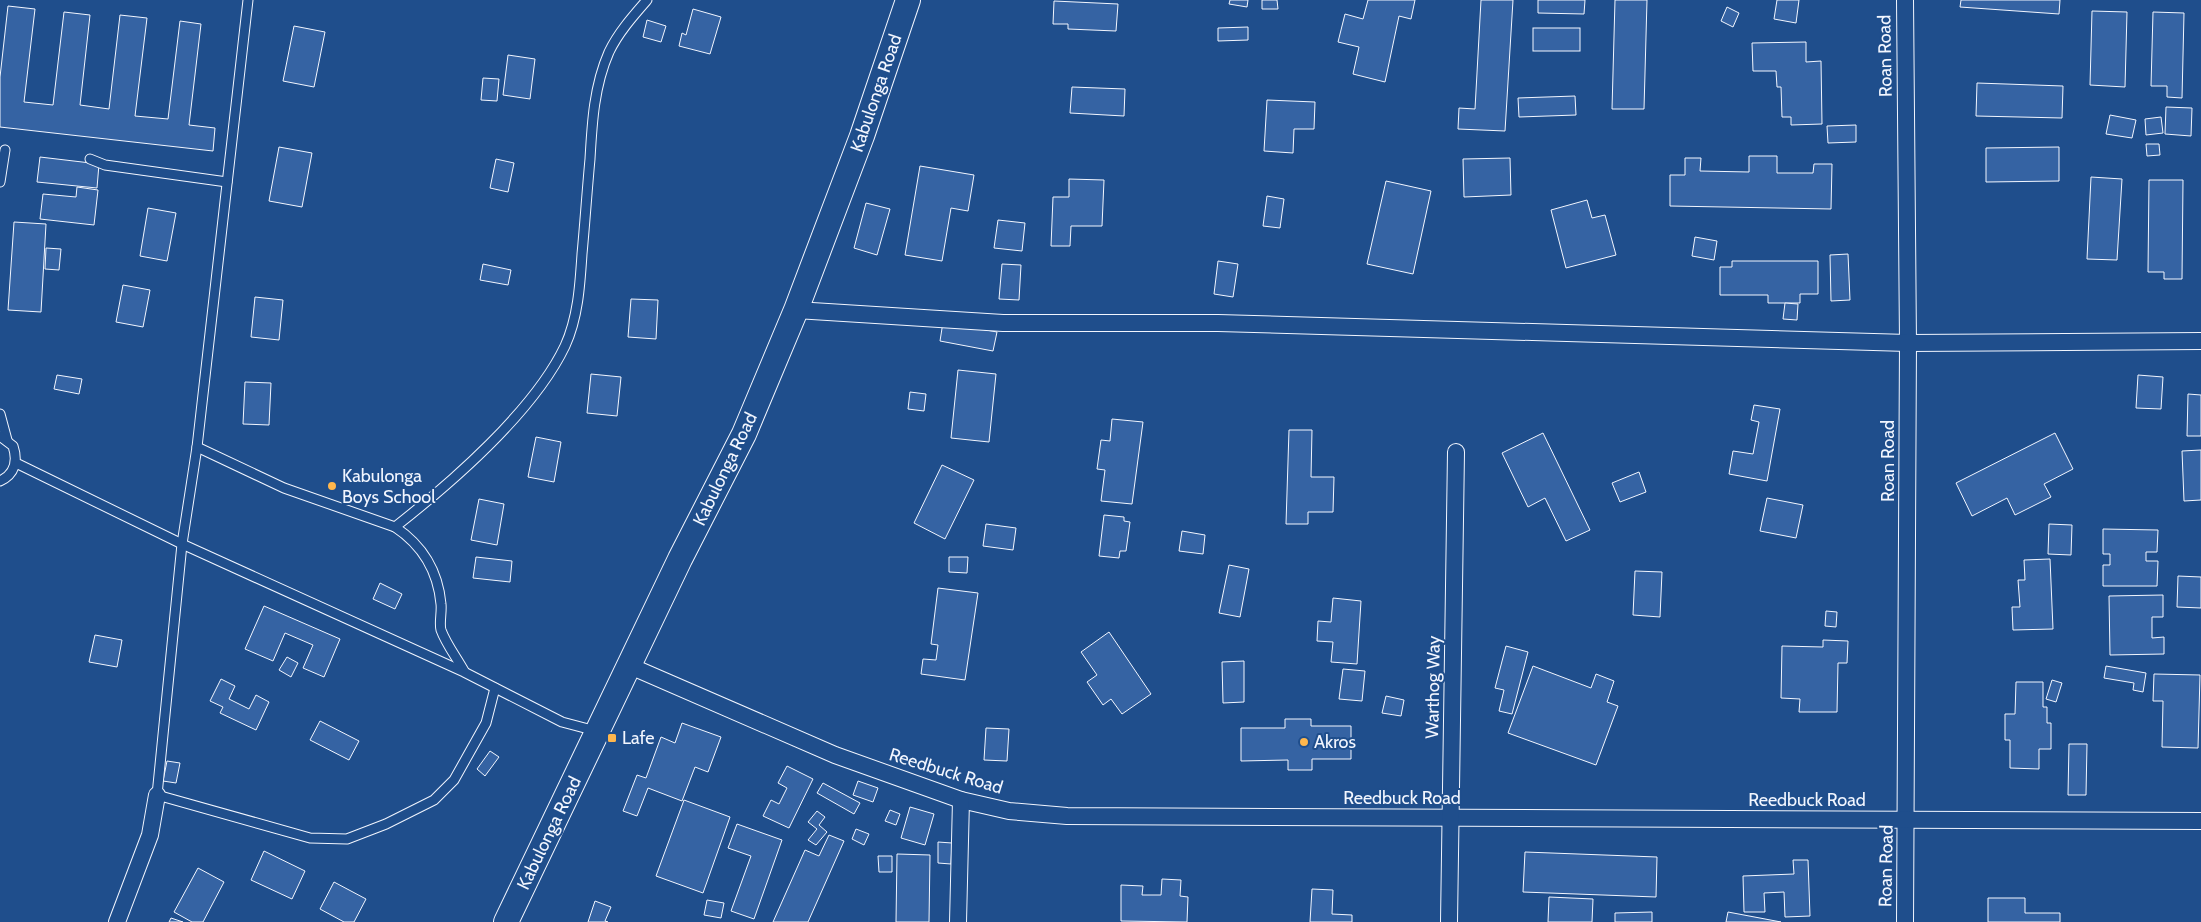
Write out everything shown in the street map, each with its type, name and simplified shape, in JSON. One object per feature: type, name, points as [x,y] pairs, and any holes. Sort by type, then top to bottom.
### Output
[{"type":"main road","name":"Kabulonga Road","points":[[506,922],[680,559],[726,474],[796,310],[862,136],[908,0]]},
{"type":"street","name":"Roan Road","points":[[1904,0],[1908,343],[1905,922]]},
{"type":"street","points":[[796,310],[1003,323],[1218,322],[1908,343],[2201,341]]},
{"type":"street","name":"Warthog Way","points":[[1449,922],[1456,452]]},
{"type":"street","name":"Reedbuck Road","points":[[630,666],[835,756],[961,800],[1009,811],[1067,816],[2201,821]]},
{"type":"street","points":[[117,922],[150,835],[157,795]]},
{"type":"street","points":[[958,922],[961,800]]},
{"type":"lane","points":[[248,0],[197,447],[182,544],[157,795],[310,838],[347,839],[386,824],[434,800],[454,780],[486,723],[495,688]]},
{"type":"lane","points":[[395,527],[429,500],[505,428],[549,374],[565,345],[575,316],[580,279],[594,106],[600,76],[614,43],[647,0]]},
{"type":"lane","points":[[0,182],[5,150]]},
{"type":"lane","points":[[90,160],[104,165],[227,182]]},
{"type":"lane","points":[[0,414],[3,438],[13,446],[16,463],[9,476],[1,481]]},
{"type":"lane","points":[[197,447],[284,488],[395,527],[409,537],[424,552],[440,592],[440,629],[464,672]]},
{"type":"lane","points":[[16,463],[182,544],[464,672],[562,722],[597,732]]},
{"type":"building","points":[[1230,0],[1248,0],[1247,7],[1229,4]]},
{"type":"building","points":[[1262,0],[1277,0],[1278,9],[1262,9]]},
{"type":"building","points":[[1368,0],[1415,0],[1411,19],[1399,16],[1385,82],[1353,74],[1359,47],[1338,42],[1345,14],[1363,19]]},
{"type":"building","points":[[1481,0],[1513,0],[1505,131],[1458,129],[1459,108],[1475,109]]},
{"type":"building","points":[[1538,0],[1585,0],[1584,14],[1538,13]]},
{"type":"building","points":[[1615,0],[1647,0],[1644,109],[1612,109]]},
{"type":"building","points":[[1777,0],[1799,0],[1796,23],[1774,19]]},
{"type":"building","points":[[1961,0],[2060,0],[2059,14],[1960,7]]},
{"type":"building","points":[[1054,1],[1118,4],[1116,31],[1068,29],[1068,24],[1053,24]]},
{"type":"building","points":[[8,6],[35,9],[24,102],[53,105],[64,12],[90,15],[80,105],[109,109],[120,15],[147,18],[135,116],[168,119],[180,21],[201,24],[189,125],[215,128],[213,151],[0,127],[0,77]]},
{"type":"building","points":[[1727,7],[1739,13],[1733,27],[1721,21]]},
{"type":"building","points":[[693,9],[721,17],[710,54],[679,46],[682,33],[686,35]]},
{"type":"building","points":[[2092,11],[2127,12],[2125,87],[2090,85]]},
{"type":"building","points":[[2153,12],[2184,13],[2182,98],[2167,97],[2167,86],[2151,86]]},
{"type":"building","points":[[647,20],[666,26],[661,42],[643,37]]},
{"type":"building","points":[[294,26],[325,32],[314,87],[283,81]]},
{"type":"building","points":[[1248,27],[1248,40],[1218,41],[1218,28]]},
{"type":"building","points":[[1533,28],[1580,28],[1580,51],[1533,51]]},
{"type":"building","points":[[1806,42],[1806,62],[1821,61],[1822,124],[1791,125],[1791,117],[1782,117],[1781,87],[1777,87],[1776,71],[1753,71],[1752,43]]},
{"type":"building","points":[[508,55],[535,59],[530,99],[503,95]]},
{"type":"building","points":[[483,78],[499,79],[497,101],[481,100]]},
{"type":"building","points":[[1977,83],[2063,86],[2062,118],[1976,116]]},
{"type":"building","points":[[1072,87],[1125,89],[1124,116],[1070,113]]},
{"type":"building","points":[[1575,96],[1576,115],[1519,117],[1518,98]]},
{"type":"building","points":[[1267,100],[1315,102],[1314,129],[1294,129],[1293,153],[1264,151]]},
{"type":"building","points":[[2166,107],[2192,108],[2191,136],[2165,134]]},
{"type":"building","points":[[2110,115],[2136,120],[2132,138],[2106,134]]},
{"type":"building","points":[[2161,117],[2163,133],[2146,135],[2145,119]]},
{"type":"building","points":[[1856,125],[1856,142],[1828,143],[1827,126]]},
{"type":"building","points":[[2146,144],[2159,144],[2160,155],[2147,156]]},
{"type":"building","points":[[279,147],[312,153],[302,207],[269,201]]},
{"type":"building","points":[[2059,147],[2059,181],[1986,182],[1986,148]]},
{"type":"building","points":[[1749,156],[1777,156],[1777,173],[1813,173],[1814,164],[1832,164],[1831,209],[1670,206],[1670,175],[1685,175],[1685,158],[1701,158],[1700,171],[1749,172]]},
{"type":"building","points":[[40,157],[99,164],[97,188],[37,182]]},
{"type":"building","points":[[1510,158],[1511,195],[1464,197],[1463,159]]},
{"type":"building","points":[[496,159],[514,163],[508,192],[490,188]]},
{"type":"building","points":[[920,166],[974,175],[968,211],[951,208],[942,261],[905,255]]},
{"type":"building","points":[[2091,177],[2122,179],[2117,260],[2087,259]]},
{"type":"building","points":[[1069,179],[1104,180],[1102,226],[1071,226],[1070,246],[1051,246],[1053,197],[1069,197]]},
{"type":"building","points":[[2149,180],[2183,180],[2182,279],[2164,279],[2164,272],[2148,272]]},
{"type":"building","points":[[1386,181],[1431,191],[1413,274],[1367,264]]},
{"type":"building","points":[[77,187],[98,190],[94,225],[40,219],[43,194],[76,197]]},
{"type":"building","points":[[1267,196],[1284,199],[1280,228],[1263,226]]},
{"type":"building","points":[[1587,200],[1592,218],[1605,215],[1616,255],[1566,268],[1551,210]]},
{"type":"building","points":[[866,203],[890,209],[877,255],[854,248]]},
{"type":"building","points":[[148,208],[176,213],[167,261],[140,256]]},
{"type":"building","points":[[998,220],[1025,223],[1022,251],[994,248]]},
{"type":"building","points":[[14,222],[46,224],[41,312],[8,310]]},
{"type":"building","points":[[1695,237],[1717,241],[1714,260],[1692,256]]},
{"type":"building","points":[[46,248],[61,249],[59,270],[45,269]]},
{"type":"building","points":[[1848,254],[1850,300],[1831,301],[1830,255]]},
{"type":"building","points":[[1218,261],[1238,264],[1233,297],[1214,294]]},
{"type":"building","points":[[1732,261],[1818,261],[1818,294],[1800,294],[1800,303],[1768,303],[1768,295],[1720,295],[1720,267],[1732,267]]},
{"type":"building","points":[[483,264],[511,270],[508,285],[480,280]]},
{"type":"building","points":[[1002,264],[1021,265],[1019,300],[999,299]]},
{"type":"building","points":[[123,285],[150,290],[143,327],[116,322]]},
{"type":"building","points":[[255,297],[283,300],[279,340],[251,337]]},
{"type":"building","points":[[631,299],[658,300],[656,339],[628,337]]},
{"type":"building","points":[[1785,303],[1798,304],[1797,320],[1783,319]]},
{"type":"building","points":[[943,322],[997,332],[993,351],[940,341]]},
{"type":"building","points":[[958,370],[996,374],[989,442],[951,438]]},
{"type":"building","points":[[591,374],[621,377],[617,416],[587,413]]},
{"type":"building","points":[[57,375],[82,379],[79,394],[54,389]]},
{"type":"building","points":[[2138,375],[2163,377],[2161,409],[2136,408]]},
{"type":"building","points":[[245,382],[271,383],[269,425],[243,424]]},
{"type":"building","points":[[910,392],[926,394],[924,411],[908,409]]},
{"type":"building","points":[[2188,394],[2201,395],[2201,436],[2187,436]]},
{"type":"building","points":[[1754,405],[1780,409],[1767,481],[1729,474],[1733,451],[1753,454],[1759,422],[1751,420]]},
{"type":"building","points":[[1112,419],[1143,422],[1132,504],[1101,501],[1105,470],[1097,469],[1101,440],[1110,441]]},
{"type":"building","points":[[1289,430],[1312,430],[1311,477],[1334,477],[1333,512],[1308,512],[1308,524],[1286,524]]},
{"type":"building","points":[[1543,433],[1590,530],[1566,541],[1545,498],[1528,507],[1502,453]]},
{"type":"building","points":[[2055,433],[2073,469],[2044,484],[2051,497],[2015,515],[2007,498],[1972,516],[1956,483]]},
{"type":"building","points":[[536,437],[561,442],[554,482],[528,477]]},
{"type":"building","points":[[2201,450],[2201,500],[2184,501],[2182,451]]},
{"type":"building","points":[[942,465],[974,480],[945,539],[914,523]]},
{"type":"building","points":[[1639,472],[1646,492],[1620,502],[1612,483]]},
{"type":"building","points":[[1767,498],[1803,505],[1796,538],[1760,531]]},
{"type":"building","points":[[479,499],[504,504],[497,545],[471,540]]},
{"type":"building","points":[[1104,515],[1124,517],[1124,521],[1130,522],[1126,551],[1120,551],[1119,558],[1099,556]]},
{"type":"building","points":[[986,524],[1016,528],[1013,550],[983,546]]},
{"type":"building","points":[[2049,524],[2072,525],[2071,555],[2048,554]]},
{"type":"building","points":[[2103,529],[2158,530],[2157,552],[2146,552],[2146,561],[2158,561],[2157,586],[2103,586],[2103,565],[2110,565],[2110,554],[2103,554]]},
{"type":"building","points":[[1182,531],[1205,535],[1203,554],[1179,551]]},
{"type":"building","points":[[476,557],[512,561],[510,582],[473,578]]},
{"type":"building","points":[[949,557],[968,557],[967,573],[949,572]]},
{"type":"building","points":[[2050,559],[2053,629],[2013,630],[2012,607],[2020,607],[2018,580],[2025,580],[2024,560]]},
{"type":"building","points":[[1229,565],[1249,569],[1240,617],[1219,613]]},
{"type":"building","points":[[1635,571],[1662,572],[1660,617],[1633,615]]},
{"type":"building","points":[[2178,576],[2201,577],[2201,608],[2177,607]]},
{"type":"building","points":[[380,583],[402,594],[395,609],[373,599]]},
{"type":"building","points":[[938,588],[978,593],[965,680],[921,674],[923,659],[936,660],[938,645],[931,644]]},
{"type":"building","points":[[2163,595],[2163,617],[2152,617],[2152,638],[2164,637],[2164,654],[2110,655],[2109,596]]},
{"type":"building","points":[[1333,598],[1361,601],[1357,664],[1331,662],[1333,642],[1317,641],[1318,621],[1331,622]]},
{"type":"building","points":[[264,606],[340,639],[324,677],[303,668],[313,645],[285,633],[273,661],[245,649]]},
{"type":"building","points":[[1826,611],[1837,612],[1836,627],[1825,626]]},
{"type":"building","points":[[1109,632],[1151,694],[1122,714],[1111,699],[1103,705],[1087,682],[1097,675],[1081,652]]},
{"type":"building","points":[[95,635],[122,640],[117,667],[89,662]]},
{"type":"building","points":[[1823,640],[1848,641],[1847,663],[1838,663],[1837,712],[1799,712],[1800,699],[1781,698],[1782,646],[1823,647]]},
{"type":"building","points":[[1506,646],[1528,652],[1512,714],[1499,711],[1504,690],[1495,688]]},
{"type":"building","points":[[287,657],[298,663],[291,677],[279,670]]},
{"type":"building","points":[[1244,661],[1244,702],[1223,703],[1222,662]]},
{"type":"building","points":[[1533,666],[1591,688],[1596,674],[1614,681],[1607,702],[1618,706],[1596,765],[1508,733]]},
{"type":"building","points":[[2106,666],[2146,673],[2143,692],[2133,690],[2134,683],[2104,678]]},
{"type":"building","points":[[1343,669],[1365,671],[1362,701],[1339,699]]},
{"type":"building","points":[[2154,674],[2200,675],[2198,748],[2162,747],[2163,701],[2153,701]]},
{"type":"building","points":[[221,679],[235,686],[229,699],[249,709],[256,695],[269,702],[256,730],[220,713],[223,707],[210,701]]},
{"type":"building","points":[[2052,680],[2062,683],[2056,702],[2046,699]]},
{"type":"building","points":[[2016,682],[2043,682],[2043,707],[2047,707],[2047,723],[2051,723],[2051,749],[2039,749],[2039,769],[2010,768],[2010,740],[2005,740],[2005,714],[2015,714]]},
{"type":"building","points":[[1386,696],[1404,700],[1401,716],[1382,713]]},
{"type":"building","points":[[1285,719],[1311,719],[1311,726],[1351,726],[1351,759],[1312,759],[1312,770],[1288,770],[1288,760],[1241,761],[1241,728],[1285,728]]},
{"type":"building","points":[[320,721],[359,741],[349,760],[310,740]]},
{"type":"building","points":[[682,723],[721,737],[708,772],[695,767],[682,801],[648,788],[637,816],[623,811],[637,775],[646,778],[661,737],[675,743]]},
{"type":"building","points":[[986,728],[1009,729],[1007,761],[984,760]]},
{"type":"building","points":[[2069,744],[2087,744],[2086,795],[2068,795]]},
{"type":"building","points":[[490,751],[499,757],[485,776],[477,769]]},
{"type":"building","points":[[167,761],[180,763],[176,783],[163,781]]},
{"type":"building","points":[[787,766],[813,779],[789,828],[763,816],[771,800],[779,804],[787,788],[778,783]]},
{"type":"building","points":[[858,781],[878,788],[873,802],[853,795]]},
{"type":"building","points":[[823,783],[860,803],[854,814],[817,793]]},
{"type":"building","points":[[684,800],[730,817],[703,893],[656,876]]},
{"type":"building","points":[[910,807],[934,814],[925,845],[901,838]]},
{"type":"building","points":[[890,810],[900,814],[896,825],[885,821]]},
{"type":"building","points":[[817,811],[825,817],[819,825],[827,832],[816,845],[808,840],[817,829],[808,822]]},
{"type":"building","points":[[737,824],[782,840],[754,919],[731,911],[751,856],[728,848]]},
{"type":"building","points":[[856,829],[869,834],[864,845],[852,839]]},
{"type":"building","points":[[829,835],[844,841],[808,922],[773,922],[805,850],[819,856]]},
{"type":"building","points":[[938,842],[952,843],[951,864],[938,863]]},
{"type":"building","points":[[264,851],[305,871],[292,899],[251,880]]},
{"type":"building","points":[[1525,852],[1657,857],[1656,897],[1523,892]]},
{"type":"building","points":[[897,854],[930,855],[929,922],[896,922]]},
{"type":"building","points":[[878,856],[892,856],[892,872],[879,872]]},
{"type":"building","points":[[1793,860],[1808,860],[1810,916],[1785,917],[1784,892],[1764,893],[1765,912],[1744,912],[1743,876],[1794,874]]},
{"type":"building","points":[[198,868],[224,882],[203,922],[192,922],[174,912]]},
{"type":"building","points":[[1162,879],[1181,880],[1180,896],[1188,897],[1187,922],[1121,921],[1121,885],[1143,886],[1142,895],[1161,895]]},
{"type":"building","points":[[334,882],[366,899],[354,922],[344,922],[320,909]]},
{"type":"building","points":[[1312,889],[1333,890],[1332,914],[1352,915],[1352,922],[1310,922]]},
{"type":"building","points":[[1549,897],[1593,899],[1592,922],[1548,922]]},
{"type":"building","points":[[1988,898],[2025,898],[2025,913],[2060,913],[2060,922],[1988,922]]},
{"type":"building","points":[[707,900],[724,903],[721,918],[704,915]]},
{"type":"building","points":[[595,901],[611,907],[605,921],[608,922],[588,922]]},
{"type":"building","points":[[1652,912],[1652,922],[1615,922],[1615,913]]},
{"type":"building","points":[[1728,912],[1781,922],[1726,922]]},
{"type":"building","points":[[171,918],[183,922],[169,922]]},
{"type":"place","name":"Kabulonga Boys School","points":[[332,486]]},
{"type":"place","name":"Lafe","points":[[612,738]]},
{"type":"place","name":"Akros","points":[[1304,742]]}]
